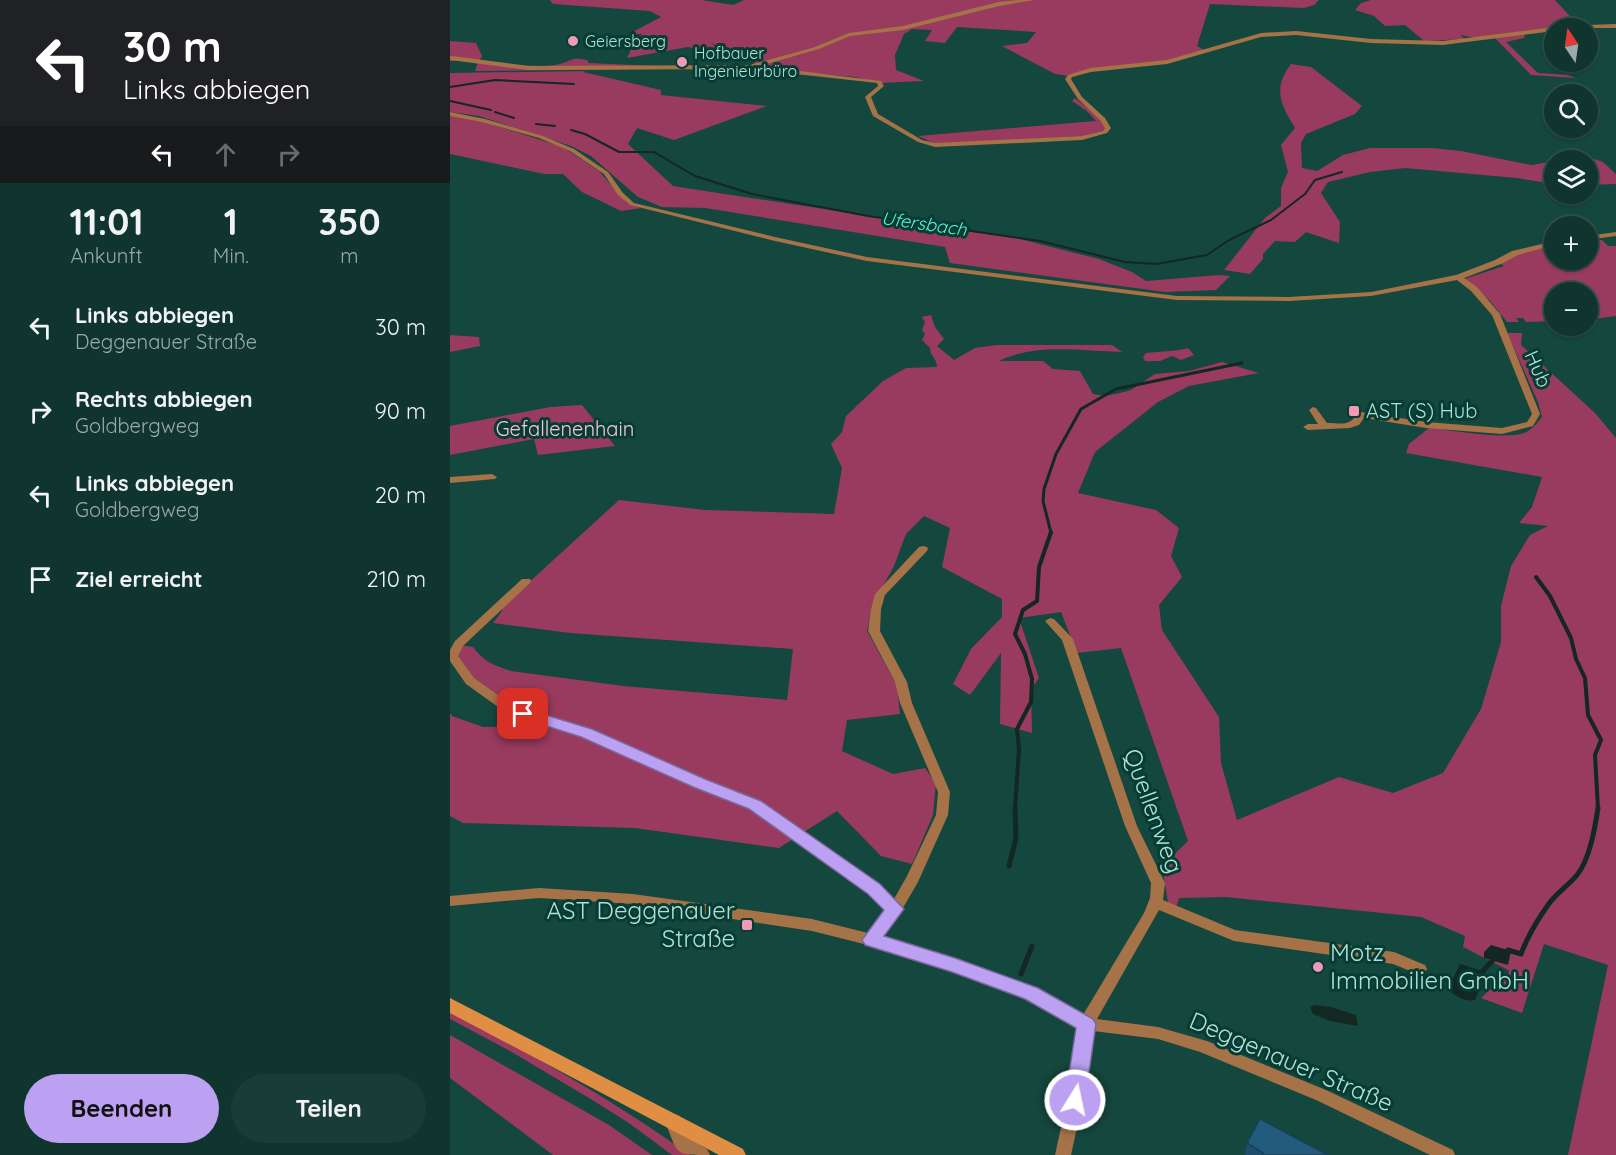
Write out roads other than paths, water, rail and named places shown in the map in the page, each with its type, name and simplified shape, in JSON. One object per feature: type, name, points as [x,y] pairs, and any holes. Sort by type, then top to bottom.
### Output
[{"type":"main road","points":[[450,1005],[737,1155]]},
{"type":"street","points":[[750,67],[817,48],[849,35],[904,28],[999,4],[1031,0]]},
{"type":"street","points":[[1598,27],[1616,26]]},
{"type":"street","points":[[450,58],[482,59],[528,68],[750,67],[879,82],[881,86],[868,97],[875,115],[920,141],[948,146],[1082,138],[1105,132],[1108,128],[1104,119],[1080,98],[1068,79],[1070,76],[1090,70],[1167,62],[1261,35],[1296,33],[1371,41],[1443,43],[1544,30]]},
{"type":"street","points":[[450,114],[506,126],[572,150],[606,173],[620,194],[632,204],[775,240],[867,259],[1177,298],[1215,300],[1371,294],[1458,278],[1515,253],[1544,246]]},
{"type":"street","points":[[1598,236],[1616,234]]},
{"type":"street","name":"Hub","points":[[1324,426],[1350,425],[1356,423],[1361,415],[1426,425],[1502,431],[1530,424],[1536,414],[1496,314],[1474,290],[1458,278]]},
{"type":"street","points":[[1308,428],[1324,426],[1313,410]]},
{"type":"street","points":[[450,480],[492,477]]},
{"type":"street","points":[[871,940],[895,909],[914,878],[942,815],[944,792],[906,703],[901,682],[874,631],[880,594],[924,549]]},
{"type":"street","points":[[526,581],[459,644],[452,656],[470,681],[509,709],[586,733],[755,805],[874,889],[895,909]]},
{"type":"street","name":"Quellenweg","points":[[1050,621],[1067,639],[1131,826],[1158,883],[1155,902],[1086,1024],[1079,1081],[1063,1155]]},
{"type":"street","name":"Deggenauer Straße","points":[[450,901],[539,893],[633,899],[812,925],[871,940],[955,966],[1032,994],[1086,1024],[1158,1033],[1202,1046],[1321,1095],[1447,1155]]},
{"type":"street","points":[[1155,902],[1234,935],[1394,958],[1420,969]]},
{"type":"street","points":[[674,1122],[684,1145],[701,1155]]},
{"type":"water","points":[[1491,945],[1511,951],[1508,965],[1484,958],[1484,952]]},
{"type":"water","points":[[1460,964],[1486,972],[1475,1000],[1460,998],[1448,989]]},
{"type":"water","points":[[1315,1005],[1331,1007],[1356,1015],[1358,1026],[1330,1021],[1313,1014],[1310,1007]]},
{"type":"waterway","points":[[450,87],[495,80],[574,84]]},
{"type":"waterway","name":"Ufersbach","points":[[450,101],[491,110]]},
{"type":"waterway","name":"Ufersbach","points":[[495,112],[514,118]]},
{"type":"waterway","name":"Ufersbach","points":[[536,124],[555,126]]},
{"type":"waterway","name":"Ufersbach","points":[[571,130],[585,134],[619,152],[654,152],[695,176],[752,194],[868,216],[1040,241],[1125,262],[1156,264],[1207,255],[1229,240],[1271,220],[1305,194],[1315,180],[1342,172]]},
{"type":"waterway","points":[[1051,532],[1043,501],[1044,489],[1056,454],[1081,409],[1116,389],[1242,363]]},
{"type":"waterway","points":[[1015,809],[1019,749],[1017,729],[1031,702],[1032,679],[1025,654],[1015,634],[1023,610],[1037,601],[1039,567],[1051,532]]},
{"type":"waterway","points":[[1536,577],[1550,596],[1571,638],[1576,659],[1585,678],[1588,715],[1601,740],[1595,755],[1598,808]]},
{"type":"waterway","points":[[1508,950],[1521,954],[1548,905],[1582,868],[1591,843],[1598,808]]},
{"type":"waterway","points":[[1009,866],[1016,838],[1015,809]]},
{"type":"waterway","points":[[1021,974],[1032,946]]},
{"type":"waterway","points":[[1480,974],[1495,958]]},
{"type":"place","name":"Geiersberg","points":[[573,41]]},
{"type":"place","name":"Hofbauer Ingenieurbüro","points":[[682,62]]},
{"type":"place","name":"AST (S) Hub","points":[[1354,411]]},
{"type":"place","name":"AST Deggenauer Straße","points":[[747,925]]},
{"type":"place","name":"Motz Immobilien GmbH","points":[[1318,967]]},
{"type":"park label","name":"Gefallenenhain","points":[[565,429]]}]
